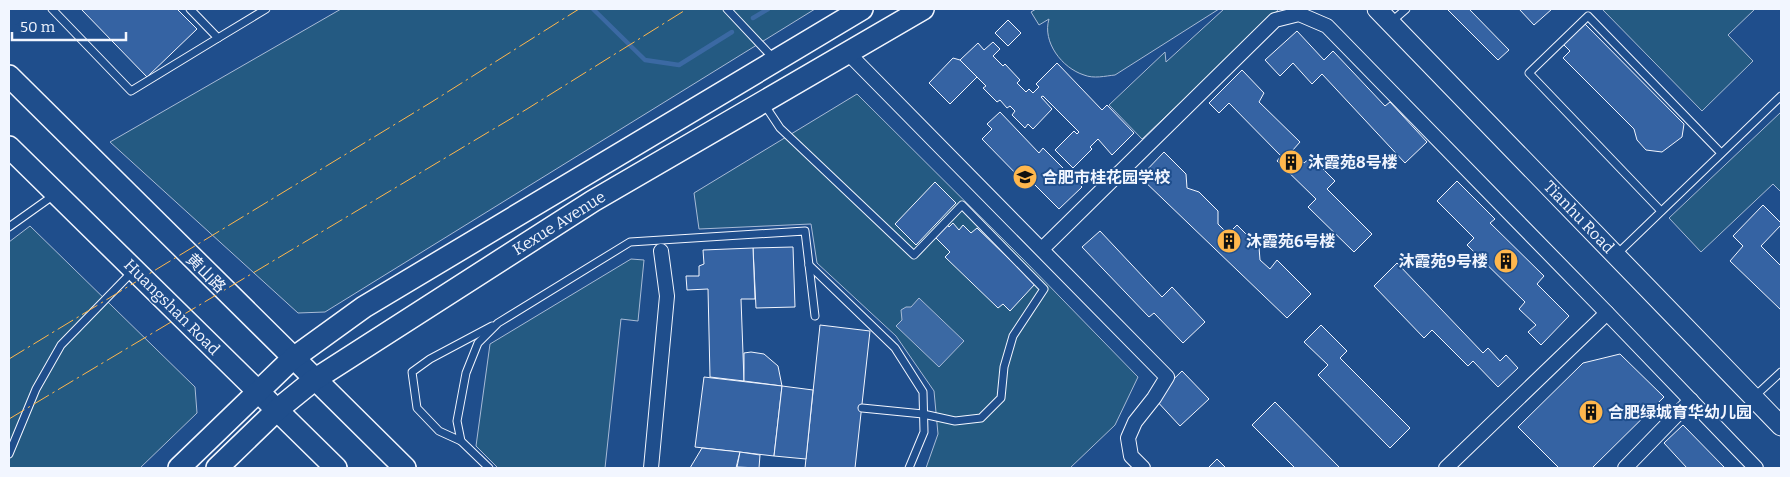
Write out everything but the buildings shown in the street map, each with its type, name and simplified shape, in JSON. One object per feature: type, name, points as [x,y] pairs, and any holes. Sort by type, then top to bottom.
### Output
[{"type":"main road","name":"Kexue Avenue","points":[[179,468],[292,358],[364,308],[862,9]]},
{"type":"main road","name":"Kexue Avenue","points":[[218,468],[277,410],[314,380],[594,201],[923,9]]},
{"type":"main road","name":"黄山路","points":[[9,76],[405,468]]},
{"type":"main road","name":"Huangshan Road","points":[[9,147],[336,468]]},
{"type":"street","name":"Tianhu Road","points":[[1377,9],[1781,426]]},
{"type":"street","points":[[1042,248],[1275,20],[1300,14],[1327,26],[1607,312],[1756,468]]},
{"type":"street","points":[[848,54],[1168,377],[1134,422],[1128,438],[1131,456],[1143,468]]},
{"type":"street","points":[[651,468],[667,296],[661,252]]},
{"type":"street","points":[[1446,468],[1607,312]]},
{"type":"street","points":[[1625,468],[1691,400]]},
{"type":"lane","points":[[52,9],[131,91],[266,9]]},
{"type":"lane","points":[[190,9],[218,38]]},
{"type":"lane","points":[[727,9],[776,61]]},
{"type":"lane","points":[[1391,23],[1406,9]]},
{"type":"lane","points":[[1661,212],[1529,73],[1588,16],[1721,153]]},
{"type":"lane","points":[[1616,255],[1781,96]]},
{"type":"lane","points":[[763,102],[780,128],[914,255],[962,205],[1044,288],[1012,336],[1004,367],[1001,398],[981,418],[955,421],[923,414],[862,408]]},
{"type":"lane","points":[[9,227],[56,193]]},
{"type":"lane","points":[[489,468],[461,441],[439,431],[417,408],[412,372],[430,359],[498,323],[630,242],[805,231],[815,316]]},
{"type":"lane","points":[[809,265],[895,348],[923,392],[924,432],[909,468]]},
{"type":"lane","points":[[9,454],[36,389],[60,345],[134,270]]},
{"type":"lane","points":[[461,441],[457,420],[466,374],[478,343],[498,323]]},
{"type":"lane","points":[[1754,398],[1781,372]]},
{"type":"shaded area","points":[[341,9],[815,9],[325,312],[298,313],[110,142]]},
{"type":"shaded area","points":[[1036,9],[1219,9],[1115,75],[1096,77],[1076,72],[1061,60],[1051,45],[1048,36],[1049,19],[1039,25],[1031,12]]},
{"type":"shaded area","points":[[1224,9],[1279,9],[1142,139],[1109,105],[1165,52],[1166,62]]},
{"type":"shaded area","points":[[1602,9],[1755,9],[1728,35],[1753,61],[1702,111]]},
{"type":"shaded area","points":[[857,94],[1024,260],[1138,377],[1115,425],[1070,468],[926,468],[938,434],[934,391],[896,336],[817,263],[811,224],[699,229],[694,193]]},
{"type":"shaded area","points":[[1781,112],[1781,192],[1773,184],[1701,252],[1669,218]]},
{"type":"shaded area","points":[[30,226],[195,387],[197,413],[140,468],[9,468],[9,242]]},
{"type":"shaded area","points":[[631,259],[644,260],[638,321],[621,319],[605,468],[498,468],[476,446],[490,344]]},
{"type":"shaded area","points":[[919,298],[964,341],[939,367],[896,326],[902,320],[901,310],[911,307]]},
{"type":"waterway","points":[[593,9],[645,60],[679,65],[732,32]]},
{"type":"waterway","points":[[753,18],[768,9]]},
{"type":"power","points":[[9,359],[430,103],[579,9]]},
{"type":"power","points":[[9,419],[527,109],[687,9]]},
{"type":"place","name":"沐霞苑8号楼","points":[[1291,162]]},
{"type":"place","name":"合肥市桂花园学校","points":[[1025,177]]},
{"type":"place","name":"沐霞苑6号楼","points":[[1229,241]]},
{"type":"place","name":"沐霞苑9号楼","points":[[1506,261]]},
{"type":"place","name":"合肥绿城育华幼儿园","points":[[1591,412]]}]
